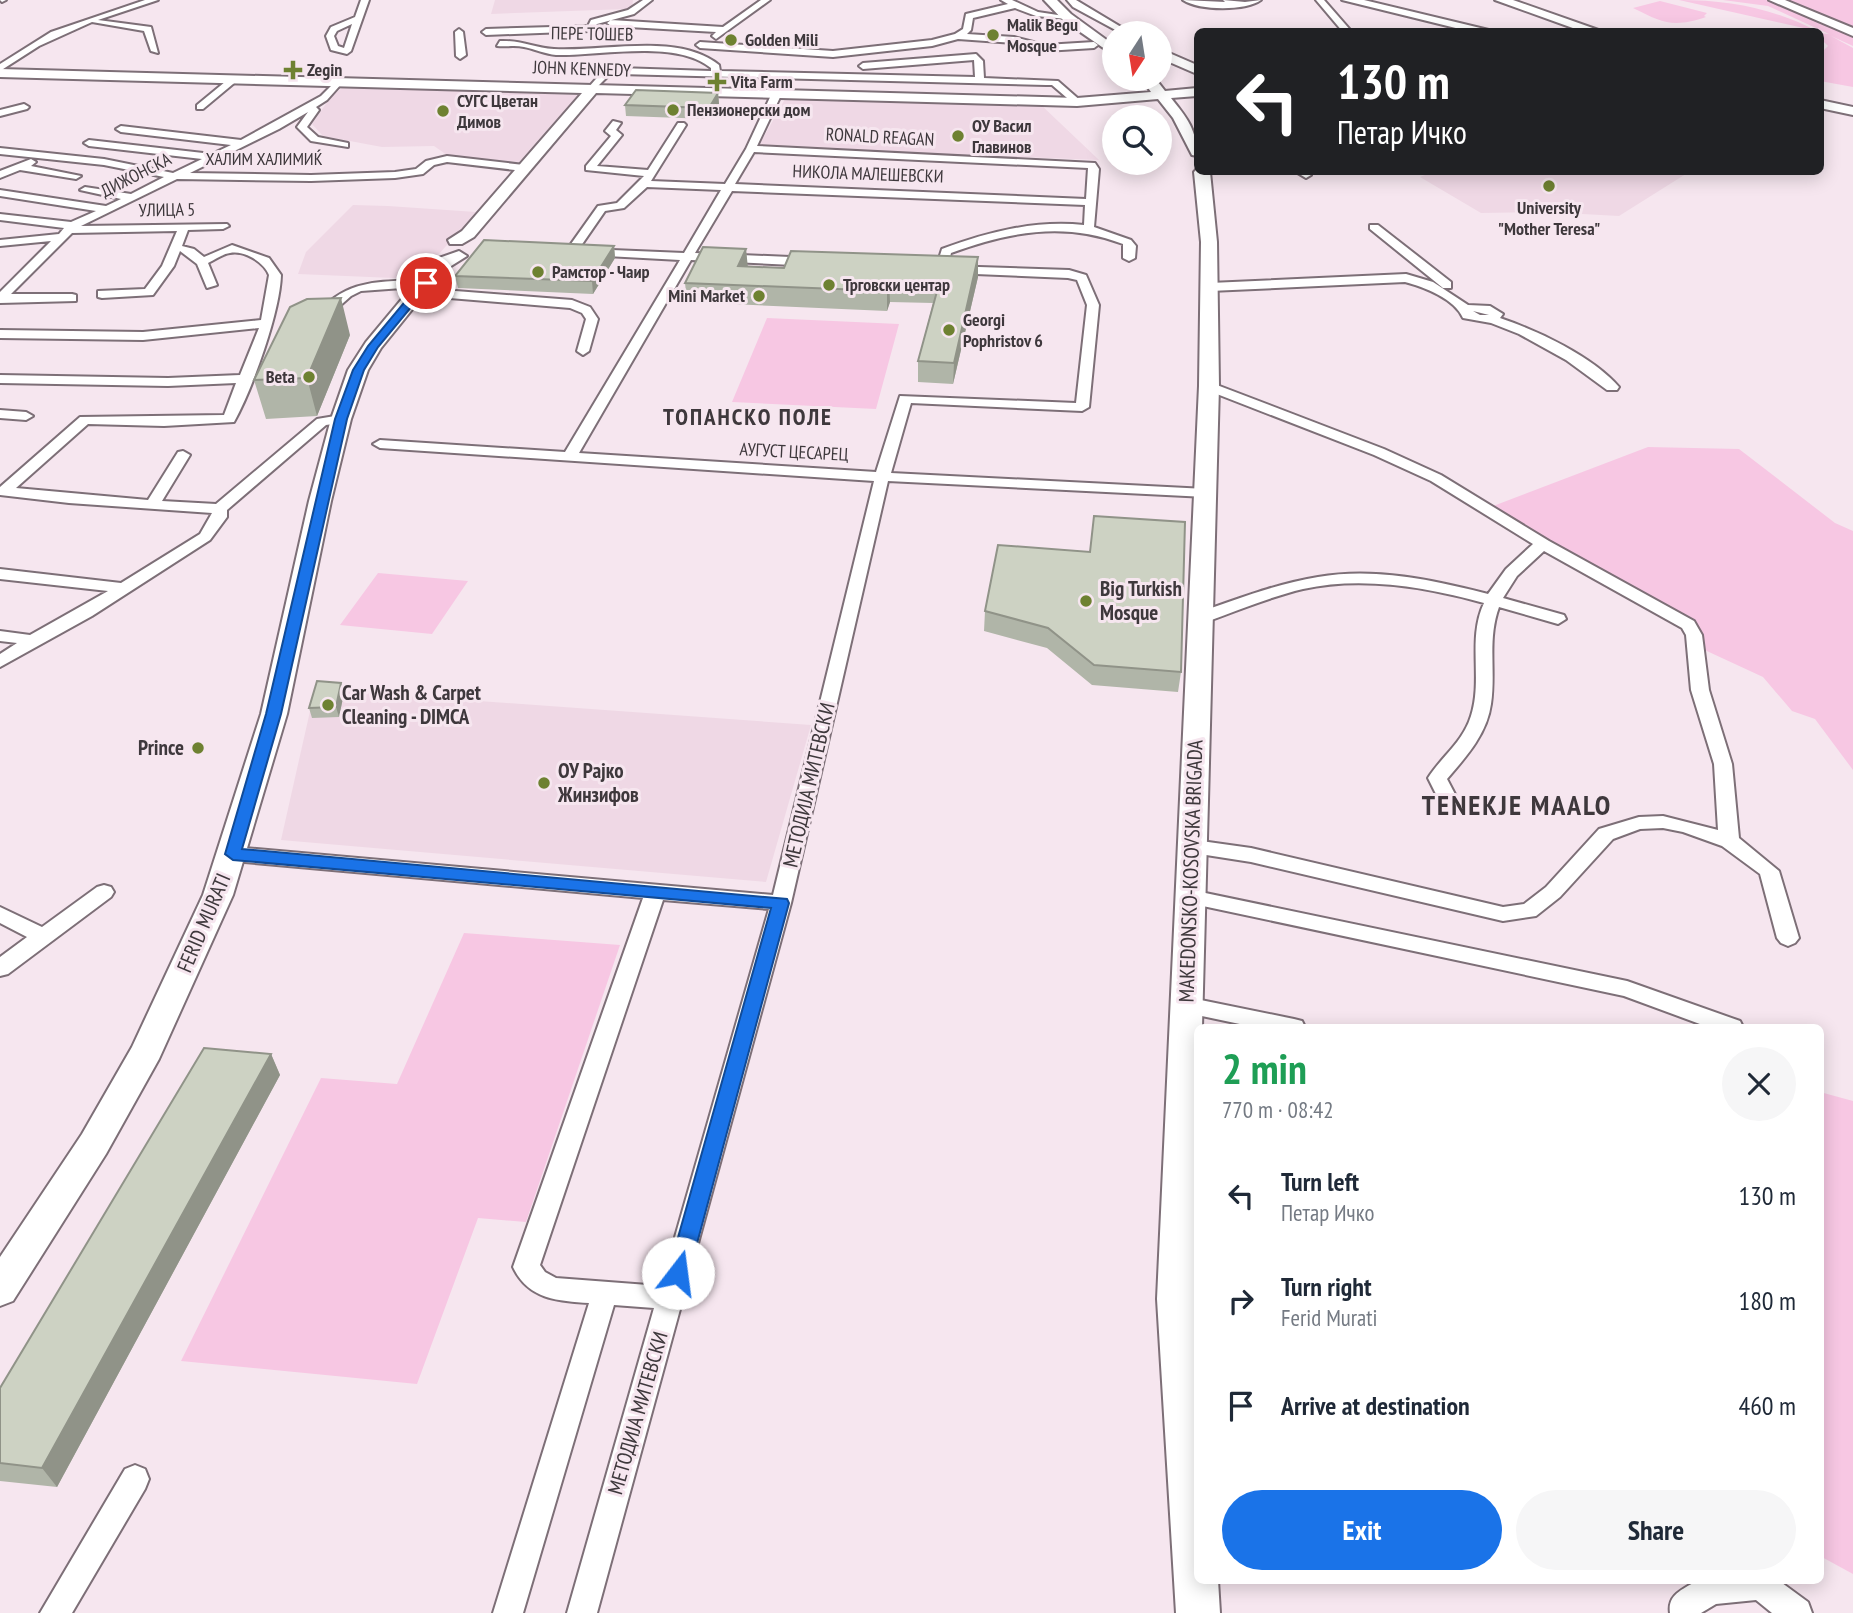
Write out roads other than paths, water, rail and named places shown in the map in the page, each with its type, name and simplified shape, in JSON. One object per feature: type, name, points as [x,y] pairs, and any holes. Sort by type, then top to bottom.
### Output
[{"type":"street","points":[[0,71],[23,49],[84,20],[154,0]]},
{"type":"street","points":[[356,19],[334,29],[330,36],[334,48],[347,51],[356,19],[365,0]]},
{"type":"street","points":[[595,28],[631,12],[648,0]]},
{"type":"street","points":[[684,52],[726,30],[766,0]]},
{"type":"street","points":[[1004,0],[1043,16],[1102,24]]},
{"type":"street","points":[[1051,0],[1070,19],[1102,42]]},
{"type":"street","points":[[1071,0],[1104,21]]},
{"type":"street","points":[[1187,0],[1216,7],[1229,2],[1246,5],[1257,0]]},
{"type":"street","points":[[1320,0],[1344,28]]},
{"type":"street","points":[[1348,0],[1375,3],[1475,28]]},
{"type":"street","points":[[1501,0],[1585,28]]},
{"type":"street","points":[[1775,0],[1853,32]]},
{"type":"street","points":[[700,45],[833,54],[932,43],[958,36],[967,30],[969,16],[1016,5]]},
{"type":"street","points":[[84,20],[148,29],[155,51]]},
{"type":"street","points":[[1567,28],[1575,25]]},
{"type":"street","points":[[486,32],[595,28],[726,30]]},
{"type":"street","points":[[459,32],[460,57]]},
{"type":"street","points":[[958,36],[1014,40],[1034,47],[1094,45]]},
{"type":"street","points":[[614,37],[622,49]]},
{"type":"street","name":"ПЕРЕ ТОШЕВ","points":[[500,44],[530,45],[550,52],[622,49],[684,52]]},
{"type":"street","points":[[11,50],[23,49]]},
{"type":"street","points":[[1172,50],[1189,50]]},
{"type":"street","points":[[684,52],[715,64],[715,75]]},
{"type":"street","points":[[1172,56],[1194,68]]},
{"type":"street","points":[[863,66],[976,57],[979,61],[980,82]]},
{"type":"street","name":"JOHN KENNEDY","points":[[0,71],[1077,102],[1194,94]]},
{"type":"street","points":[[593,88],[605,74],[615,71],[1055,83],[1077,102]]},
{"type":"street","points":[[200,107],[234,79]]},
{"type":"street","name":"ДИЖОНСКА","points":[[0,294],[17,283],[68,231],[309,108],[338,82]]},
{"type":"street","name":"FERID MURATI","points":[[0,1289],[94,1144],[147,1050],[218,895],[233,854],[274,714],[341,419],[358,370],[373,346],[421,288],[462,248],[524,168],[593,88]]},
{"type":"street","points":[[1110,100],[1142,91]]},
{"type":"street","points":[[1158,91],[1177,115],[1194,146]]},
{"type":"street","points":[[569,457],[751,149],[777,93]]},
{"type":"street","points":[[1110,100],[1153,105],[1177,115]]},
{"type":"street","points":[[1824,103],[1853,109]]},
{"type":"street","points":[[0,113],[24,107]]},
{"type":"street","points":[[309,108],[314,110],[314,113],[302,127],[315,139],[344,145]]},
{"type":"street","points":[[616,123],[610,131],[617,135],[590,169],[651,173]]},
{"type":"street","points":[[681,125],[644,184],[620,206],[602,208],[566,251],[823,263]]},
{"type":"street","points":[[121,129],[240,143]]},
{"type":"street","points":[[89,143],[210,157]]},
{"type":"street","name":"RONALD REAGAN","points":[[751,149],[1091,165],[1094,169],[1091,202]]},
{"type":"street","name":"ХАЛИМ ХАЛИМИЌ","points":[[0,150],[41,157],[104,162],[173,176],[311,178],[395,175],[419,172],[430,163],[447,159],[524,168]]},
{"type":"street","points":[[0,176],[41,157]]},
{"type":"street","points":[[19,167],[76,176]]},
{"type":"street","name":"MAKEDONSKO-KOSOVSKA BRIGADA","points":[[1194,1558],[1175,1299],[1194,847],[1209,386],[1209,242],[1202,175]]},
{"type":"street","name":"НИКОЛА МАЛЕШЕВСКИ","points":[[644,184],[1091,202]]},
{"type":"street","points":[[85,190],[131,197]]},
{"type":"street","points":[[0,193],[107,209]]},
{"type":"street","points":[[1091,202],[1089,227],[1127,242],[1130,246],[1129,258]]},
{"type":"street","points":[[0,218],[68,231]]},
{"type":"street","name":"УЛИЦА 5","points":[[68,231],[223,226]]},
{"type":"street","points":[[102,294],[149,292],[181,250],[181,227]]},
{"type":"street","name":"МЕТОДИЈА МИТЕВСКИ","points":[[582,1613],[781,903],[882,477],[905,400],[1082,407],[1093,305],[1082,278],[1069,274],[935,268],[946,251],[1020,229],[1089,227]]},
{"type":"street","points":[[1374,227],[1470,308]]},
{"type":"street","points":[[0,243],[68,231]]},
{"type":"street","points":[[2,491],[85,420],[163,422],[229,419],[267,323],[267,312],[276,285],[276,273],[268,262],[239,249],[227,249],[210,260],[201,261]]},
{"type":"street","points":[[23,254],[47,250]]},
{"type":"street","points":[[181,250],[193,252],[201,261],[211,285]]},
{"type":"street","points":[[1210,287],[1406,278],[1429,285],[1470,308]]},
{"type":"street","points":[[314,325],[346,293],[381,285],[421,288],[572,304],[586,310],[592,319],[583,351]]},
{"type":"street","points":[[0,294],[72,298]]},
{"type":"street","points":[[1470,308],[1467,315],[1509,324],[1590,368],[1612,387]]},
{"type":"street","points":[[0,334],[144,336],[267,323]]},
{"type":"street","points":[[0,379],[168,382],[247,375],[267,356]]},
{"type":"street","points":[[1209,386],[1379,452],[1436,478],[1543,544],[1662,608],[1692,631],[1700,690],[1723,764],[1729,841]]},
{"type":"street","points":[[0,414],[26,416]]},
{"type":"street","points":[[0,662],[205,537],[219,517],[220,509],[249,482],[284,457],[322,422],[341,419]]},
{"type":"street","name":"АУГУСТ ЦЕСАРЕЦ","points":[[380,444],[882,477],[1206,493]]},
{"type":"street","points":[[152,505],[183,455]]},
{"type":"street","points":[[2,491],[220,509]]},
{"type":"street","points":[[1448,800],[1437,778],[1465,747],[1477,725],[1485,694],[1483,635],[1492,599],[1519,561],[1543,544]]},
{"type":"street","points":[[0,574],[125,588]]},
{"type":"street","points":[[1200,618],[1286,590],[1336,579],[1371,579],[1492,599],[1558,619]]},
{"type":"street","points":[[0,636],[33,640]]},
{"type":"street","points":[[1194,847],[1251,855],[1503,914],[1529,911],[1553,892],[1606,834],[1639,823],[1663,822],[1686,826],[1729,841],[1769,871],[1788,938]]},
{"type":"street","points":[[233,854],[781,903]]},
{"type":"street","points":[[0,968],[104,892]]},
{"type":"street","points":[[655,892],[526,1267],[536,1280],[553,1289],[671,1298]]},
{"type":"street","points":[[1191,897],[1627,989],[1724,1024]]},
{"type":"street","points":[[0,914],[44,937]]},
{"type":"street","points":[[1186,1005],[1279,1024]]},
{"type":"street","points":[[508,1613],[605,1293]]},
{"type":"street","points":[[55,1613],[135,1479]]},
{"type":"street","name":"MAKEDONSKO-KOSOVSKA BRIGADA","points":[[1196,1584],[1198,1613]]},
{"type":"street","points":[[1685,1613],[1684,1606],[1712,1589],[1760,1585],[1797,1613]]},
{"type":"place","name":"Malik Begu Mosque","points":[[993,35]]},
{"type":"place","name":"Golden Mili","points":[[731,40]]},
{"type":"place","name":"Zegin","points":[[293,70]]},
{"type":"place","name":"Vita Farm","points":[[717,82]]},
{"type":"place","name":"Пензионерски дом","points":[[673,110]]},
{"type":"place","name":"СУГС Цветан Димов","points":[[443,111]]},
{"type":"place","name":"ОУ Васил Главинов","points":[[958,136]]},
{"type":"place","name":"University \"Mother Teresa\"","points":[[1549,186]]},
{"type":"place","name":"Рамстор - Чаир","points":[[538,272]]},
{"type":"place","name":"Трговски центар","points":[[829,285]]},
{"type":"place","name":"Mini Market","points":[[759,296]]},
{"type":"place","name":"Georgi Pophristov 6","points":[[949,330]]},
{"type":"place","name":"Beta","points":[[309,377]]},
{"type":"place","name":"Big Turkish Mosque","points":[[1086,601]]},
{"type":"place","name":"Car Wash & Carpet Cleaning - DIMCA","points":[[328,705]]},
{"type":"place","name":"Prince","points":[[198,748]]},
{"type":"place","name":"ОУ Рајко Жинзифов","points":[[544,783]]},
{"type":"district","name":"ТОПАНСКО ПОЛЕ","points":[[748,417]]},
{"type":"district","name":"TENEKJE MAALO","points":[[1517,805]]}]
